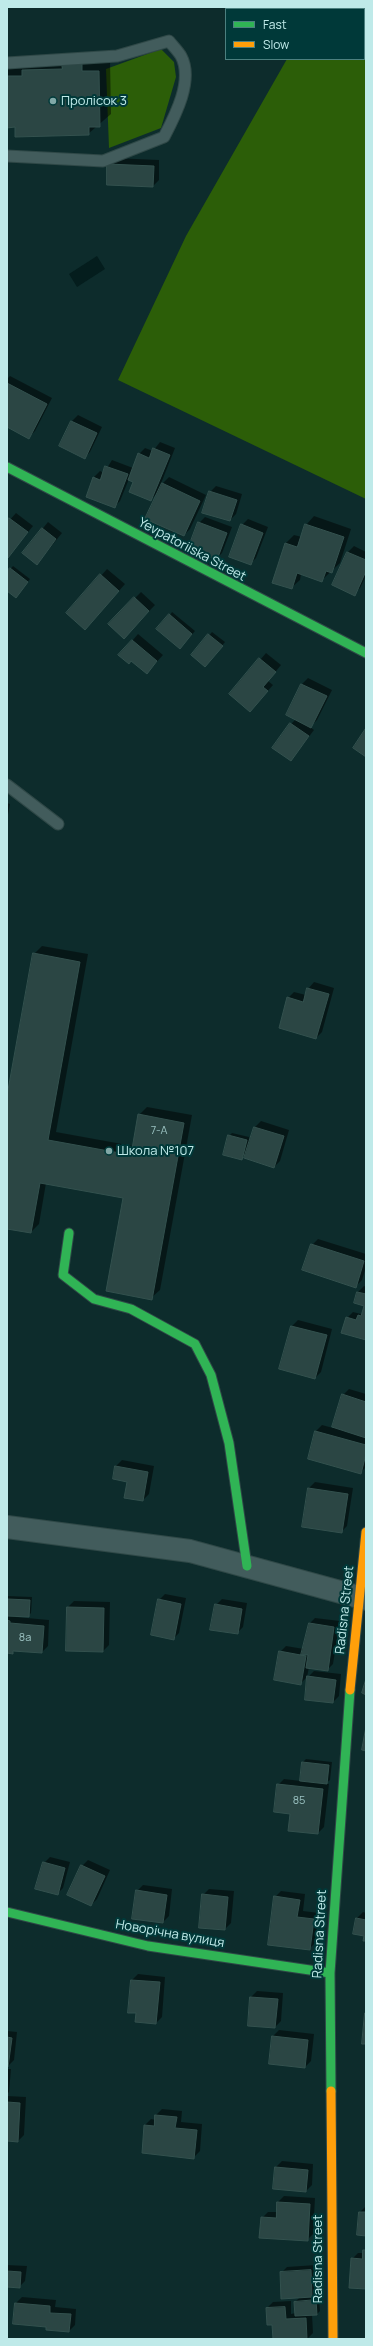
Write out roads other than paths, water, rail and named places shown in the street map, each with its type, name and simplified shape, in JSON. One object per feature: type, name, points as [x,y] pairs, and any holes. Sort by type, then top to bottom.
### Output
[{"type":"street","name":"Yevpatoriiska Street","points":[[7,467],[214,576],[366,653]]},
{"type":"street","points":[[69,1233],[63,1275],[94,1300],[131,1309],[180,1334],[195,1344],[211,1375],[229,1443],[246,1566]]},
{"type":"street","points":[[7,1527],[190,1551],[363,1598]]},
{"type":"street","name":"Radisna Street","points":[[333,2339],[330,1973],[345,1744],[363,1598],[366,1532]]},
{"type":"street","name":"Новорічна вулиця","points":[[7,1912],[148,1946],[330,1973]]},
{"type":"lane","points":[[7,64],[117,56],[169,41],[182,57],[185,80],[177,110],[164,137],[104,161],[7,156]]},
{"type":"lane","points":[[7,785],[58,824]]},
{"type":"water","points":[[97,256],[105,269],[77,287],[69,274]]},
{"type":"place","name":"Пролісок 3","points":[[53,101]]},
{"type":"place","name":"Школа №107","points":[[109,1151]]}]
